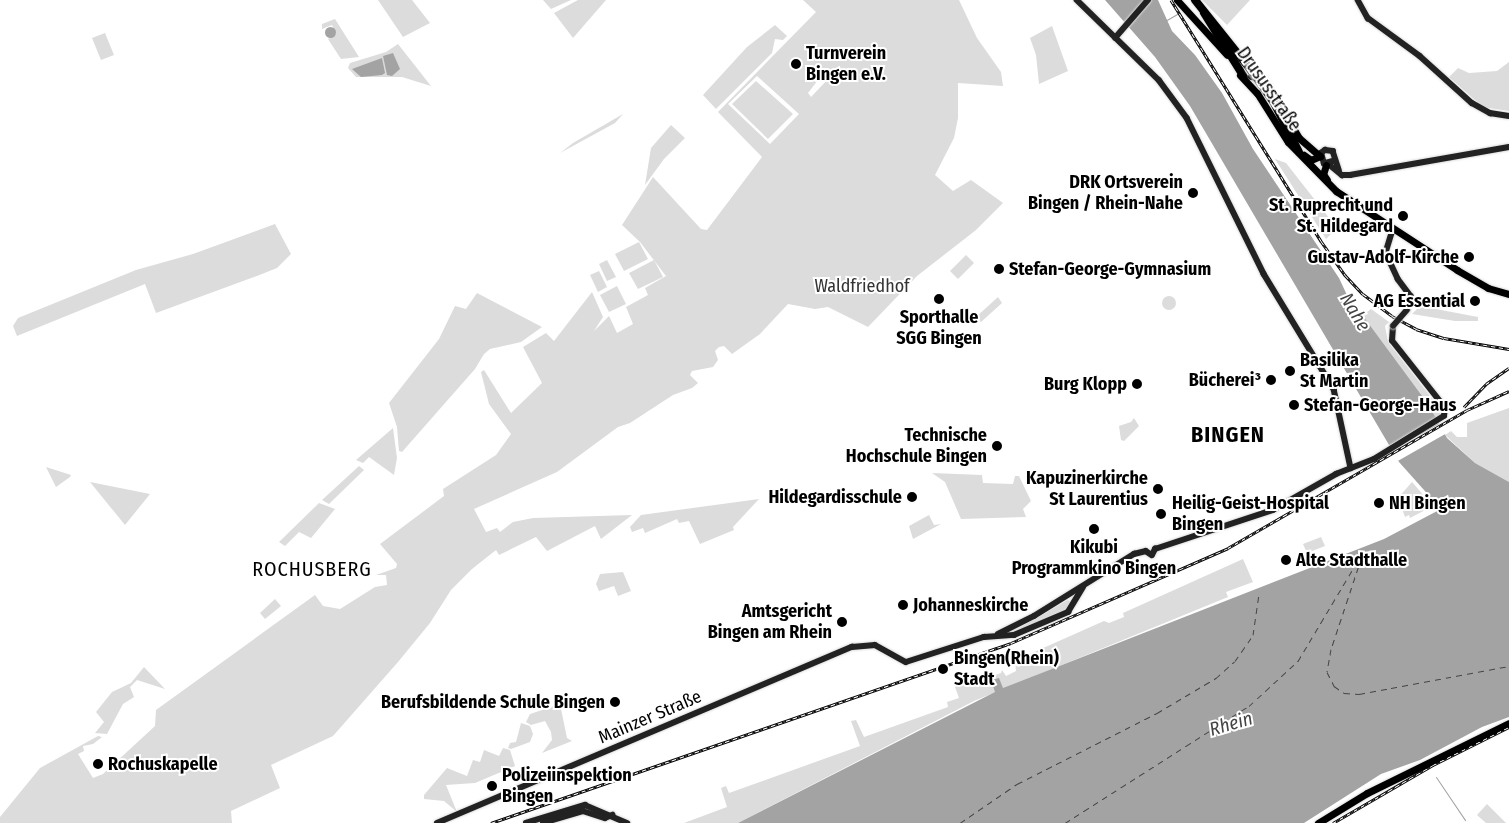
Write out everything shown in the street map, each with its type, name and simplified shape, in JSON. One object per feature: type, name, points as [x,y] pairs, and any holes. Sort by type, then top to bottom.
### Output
[{"type":"highway","points":[[1197,2],[1257,79],[1299,152]]},
{"type":"highway","points":[[1197,2],[1244,77]]},
{"type":"main road","points":[[1077,0],[1115,38],[1135,54],[1184,112],[1264,274],[1334,389],[1351,468]]},
{"type":"main road","points":[[1115,38],[1148,0]]},
{"type":"main road","name":"Drususstraße","points":[[1178,0],[1182,7],[1244,77],[1288,142],[1331,187],[1393,230],[1488,288],[1509,294]]},
{"type":"main road","points":[[1358,0],[1368,18],[1420,56],[1472,103],[1493,115],[1509,116]]},
{"type":"main road","points":[[1244,77],[1263,78],[1304,142],[1322,153],[1330,164],[1347,175],[1509,147]]},
{"type":"main road","points":[[1299,152],[1312,160],[1322,153],[1333,151],[1330,164],[1322,174],[1331,187]]},
{"type":"main road","points":[[1012,632],[1134,554],[1146,551],[1152,555],[1155,549],[1273,510],[1389,450],[1446,415],[1446,408],[1394,343],[1393,326],[1412,301],[1386,253],[1393,230]]},
{"type":"main road","points":[[1012,632],[1068,612],[1083,587]]},
{"type":"main road","points":[[1065,598],[1072,599],[1074,603]]},
{"type":"main road","name":"Mainzer Straße","points":[[437,823],[860,645],[875,645],[906,662],[984,637],[1012,632]]},
{"type":"main road","points":[[1318,823],[1366,793],[1509,723]]},
{"type":"main road","points":[[530,822],[581,805],[612,815],[627,823]]},
{"type":"main road","points":[[543,823],[583,811],[605,818],[612,815]]},
{"type":"green space","points":[[378,0],[412,0],[430,23],[403,37]]},
{"type":"green space","points":[[543,0],[571,0],[551,9]]},
{"type":"green space","points":[[578,0],[606,0],[573,38],[554,13]]},
{"type":"green space","name":"Waldfriedhof","points":[[803,0],[959,0],[977,38],[1001,72],[1003,86],[958,83],[958,118],[954,138],[935,175],[953,191],[971,180],[1003,203],[976,230],[917,276],[868,327],[828,307],[815,309],[788,304],[760,334],[732,354],[724,346],[719,347],[715,351],[718,360],[713,367],[692,371],[690,375],[698,383],[692,388],[673,395],[630,423],[618,427],[557,472],[474,509],[486,532],[497,528],[500,532],[513,522],[533,518],[632,515],[601,539],[595,526],[547,551],[536,537],[499,555],[496,550],[472,569],[451,590],[430,623],[333,736],[271,765],[280,788],[231,811],[232,823],[0,823],[0,817],[40,768],[98,736],[102,737],[93,744],[83,746],[84,751],[78,754],[93,778],[103,774],[155,726],[156,710],[315,595],[323,606],[340,609],[375,587],[387,585],[386,575],[376,575],[396,568],[397,564],[380,544],[444,496],[443,489],[496,455],[511,434],[489,404],[481,372],[484,370],[511,413],[542,383],[523,347],[546,333],[554,341],[592,292],[603,317],[594,331],[609,316],[617,333],[633,324],[626,307],[648,295],[645,288],[666,276],[640,242],[622,225],[653,177],[701,229],[707,230],[762,157],[718,112],[816,12]],"holes":[[[825,71],[831,76],[811,97],[808,93]],[[757,76],[799,114],[770,144],[728,104]]]},
{"type":"green space","points":[[1202,0],[1250,0],[1227,25]]},
{"type":"green space","points":[[335,19],[359,57],[341,59],[328,39],[336,34],[332,25],[322,29],[322,24]]},
{"type":"green space","points":[[775,25],[787,36],[783,40],[775,39],[772,53],[716,109],[703,95],[747,47]]},
{"type":"green space","points":[[1052,26],[1068,71],[1039,84],[1036,55],[1030,38]]},
{"type":"green space","points":[[105,33],[114,55],[101,60],[92,38]]},
{"type":"green space","points":[[398,44],[431,86],[402,77],[356,77],[348,68],[350,63],[386,52]]},
{"type":"green space","points":[[1509,62],[1509,111],[1483,107],[1449,77],[1458,68],[1469,73],[1497,71]]},
{"type":"green space","points":[[756,81],[793,114],[768,139],[732,104]]},
{"type":"green space","points":[[623,114],[615,123],[560,153],[573,143]]},
{"type":"green space","points":[[671,125],[685,138],[664,159],[645,185],[651,148]]},
{"type":"green space","points":[[1275,159],[1286,163],[1337,228],[1326,239]]},
{"type":"green space","points":[[275,224],[291,254],[277,268],[156,313],[145,284],[17,336],[13,326],[18,318],[136,270],[193,254]]},
{"type":"green space","points":[[639,242],[648,259],[624,271],[615,254]]},
{"type":"green space","points":[[966,255],[974,263],[958,279],[950,271]]},
{"type":"green space","points":[[607,260],[616,277],[607,281],[599,264]]},
{"type":"green space","points":[[654,260],[663,277],[638,289],[629,273]]},
{"type":"green space","points":[[599,271],[607,287],[598,292],[590,275]]},
{"type":"green space","points":[[617,286],[626,304],[609,312],[600,295]]},
{"type":"green space","points":[[477,293],[542,327],[521,342],[490,349],[484,354],[475,369],[402,452],[399,451],[397,427],[389,403],[439,339],[455,306],[466,309]]},
{"type":"green space","points":[[1169,296],[1174,298],[1176,303],[1174,308],[1169,310],[1164,308],[1162,303],[1164,298]]},
{"type":"green space","points":[[998,297],[1002,303],[981,322],[976,317]]},
{"type":"green space","points":[[1420,306],[1478,317],[1478,321],[1455,321],[1412,314]]},
{"type":"green space","points":[[1371,309],[1389,322],[1385,326],[1388,342],[1440,409],[1440,416],[1435,419],[1428,404],[1362,316]]},
{"type":"green space","points":[[1509,408],[1509,482],[1475,463],[1445,435],[1451,431],[1457,437],[1467,437],[1467,423]]},
{"type":"green space","points":[[1134,418],[1139,426],[1124,441],[1121,440],[1119,426],[1131,422]]},
{"type":"green space","points":[[393,428],[397,458],[394,475],[369,457],[363,463],[356,460]]},
{"type":"green space","points":[[359,466],[364,470],[329,504],[322,500]]},
{"type":"green space","points":[[46,467],[71,475],[56,487]]},
{"type":"green space","points":[[932,473],[982,475],[983,483],[1013,484],[1015,476],[1019,476],[1031,501],[1023,509],[1026,517],[961,519],[945,482]]},
{"type":"green space","points":[[90,482],[150,494],[125,525]]},
{"type":"green space","points":[[1412,482],[1433,506],[1410,518],[1409,515],[1405,517],[1398,498]]},
{"type":"green space","points":[[759,499],[733,527],[734,530],[700,544],[689,521],[679,523],[677,519],[645,533],[643,528],[632,532],[630,527],[641,515]]},
{"type":"green space","points":[[319,503],[335,509],[311,538],[299,532],[285,546],[279,542]]},
{"type":"green space","points":[[929,515],[934,525],[941,524],[913,539],[909,526]]},
{"type":"green space","points":[[1321,537],[1325,546],[1307,553],[1303,544]]},
{"type":"green space","points":[[1243,559],[1253,582],[1226,592],[1228,597],[974,701],[738,823],[684,823],[727,807],[721,788],[726,786],[729,793],[860,746],[851,721],[856,720],[864,737],[948,707],[947,702],[959,698],[955,687],[958,685],[985,675],[987,678],[1001,673],[1002,670],[1006,676],[1016,671],[1015,662],[1018,667],[1023,665],[1023,657],[1104,621],[1109,623],[1124,617],[1123,613]]},
{"type":"green space","points":[[623,572],[631,591],[618,596],[614,586],[599,591],[596,584],[600,574]]},
{"type":"green space","points":[[275,599],[281,606],[265,619],[260,613]]},
{"type":"green space","points":[[1068,600],[1072,603],[1065,612],[1012,632]]},
{"type":"green space","points":[[144,667],[165,689],[137,680],[130,687],[134,697],[123,704],[107,734],[95,733],[104,722],[96,712],[112,692],[131,683]]},
{"type":"green space","points":[[560,704],[567,738],[572,741],[542,753],[552,740],[551,732],[545,721],[531,725],[526,722],[530,714]]},
{"type":"green space","points":[[521,723],[530,726],[533,734],[530,742],[511,749],[508,748],[510,743],[516,742]]},
{"type":"green space","points":[[503,748],[510,750],[515,766],[475,783],[446,785],[457,812],[444,801],[424,799],[424,795],[447,768],[467,776],[473,760],[480,762],[484,750],[499,756]]},
{"type":"green space","points":[[1487,804],[1506,823],[1486,823],[1477,815]]},
{"type":"water","points":[[1105,0],[1158,0],[1172,31],[1195,55],[1222,93],[1253,149],[1339,278],[1346,293],[1428,404],[1447,438],[1475,463],[1509,482],[1509,717],[1482,727],[1420,760],[1381,774],[1304,823],[738,823],[995,692],[991,680],[999,678],[1003,688],[1384,539],[1441,509],[1399,462],[1190,106],[1155,57]]},
{"type":"water","points":[[330,26],[336,32],[330,38],[324,32]]},
{"type":"water","points":[[393,53],[400,69],[392,76],[387,75],[383,56]]},
{"type":"water","points":[[382,58],[385,73],[382,75],[361,77],[352,69]]},
{"type":"pier","points":[[1437,417],[1440,422],[1409,441],[1441,423],[1447,433],[1396,462],[1387,447]]},
{"type":"waterway","points":[[1165,21],[1177,14]]},
{"type":"waterway","points":[[1436,777],[1465,820]]},
{"type":"ferry route","points":[[1065,823],[1249,706],[1298,661],[1363,552]]},
{"type":"ferry route","points":[[1362,556],[1331,649],[1327,672],[1334,686],[1344,693],[1359,694],[1509,666]]},
{"type":"ferry route","points":[[960,823],[1017,784],[1157,713],[1216,678],[1235,661],[1253,635],[1259,594]]},
{"type":"railway","points":[[1171,0],[1321,241],[1345,275],[1363,294],[1392,316],[1416,329],[1444,338],[1509,349]]},
{"type":"railway","points":[[1464,407],[1486,384],[1509,368]]},
{"type":"railway","points":[[491,823],[1011,643],[1228,548],[1467,410],[1509,391]]},
{"type":"railway","points":[[1333,823],[1433,765],[1509,727]]},
{"type":"place","name":"Turnverein Bingen e.V.","points":[[796,64]]},
{"type":"place","name":"DRK Ortsverein Bingen / Rhein-Nahe","points":[[1193,193]]},
{"type":"place","name":"St. Ruprecht und St. Hildegard","points":[[1403,216]]},
{"type":"place","name":"Gustav-Adolf-Kirche","points":[[1469,257]]},
{"type":"place","name":"Stefan-George-Gymnasium","points":[[999,269]]},
{"type":"place","name":"Sporthalle SGG Bingen","points":[[939,299]]},
{"type":"place","name":"AG Essential","points":[[1475,301]]},
{"type":"place","name":"Basilika St Martin","points":[[1290,371]]},
{"type":"place","name":"Bücherei³","points":[[1271,380]]},
{"type":"place","name":"Burg Klopp","points":[[1137,384]]},
{"type":"place","name":"Stefan-George-Haus","points":[[1294,405]]},
{"type":"place","name":"Technische Hochschule Bingen","points":[[997,446]]},
{"type":"place","name":"Kapuzinerkirche St Laurentius","points":[[1158,489]]},
{"type":"place","name":"Hildegardisschule","points":[[912,497]]},
{"type":"place","name":"NH Bingen","points":[[1379,503]]},
{"type":"place","name":"Heilig-Geist-Hospital Bingen","points":[[1161,514]]},
{"type":"place","name":"Kikubi Programmkino Bingen","points":[[1094,529]]},
{"type":"place","name":"Alte Stadthalle","points":[[1286,560]]},
{"type":"place","name":"Johanneskirche","points":[[903,605]]},
{"type":"place","name":"Amtsgericht Bingen am Rhein","points":[[842,622]]},
{"type":"place","name":"Bingen(Rhein) Stadt","points":[[943,669]]},
{"type":"place","name":"Berufsbildende Schule Bingen","points":[[615,702]]},
{"type":"place","name":"Rochuskapelle","points":[[98,764]]},
{"type":"place","name":"Polizeiinspektion Bingen","points":[[492,786]]},
{"type":"district","name":"BINGEN","points":[[1228,435]]},
{"type":"district","name":"ROCHUSBERG","points":[[312,569]]},
{"type":"water label","name":"Nahe","points":[[1355,312]]},
{"type":"water label","name":"Rhein","points":[[1231,724]]}]
